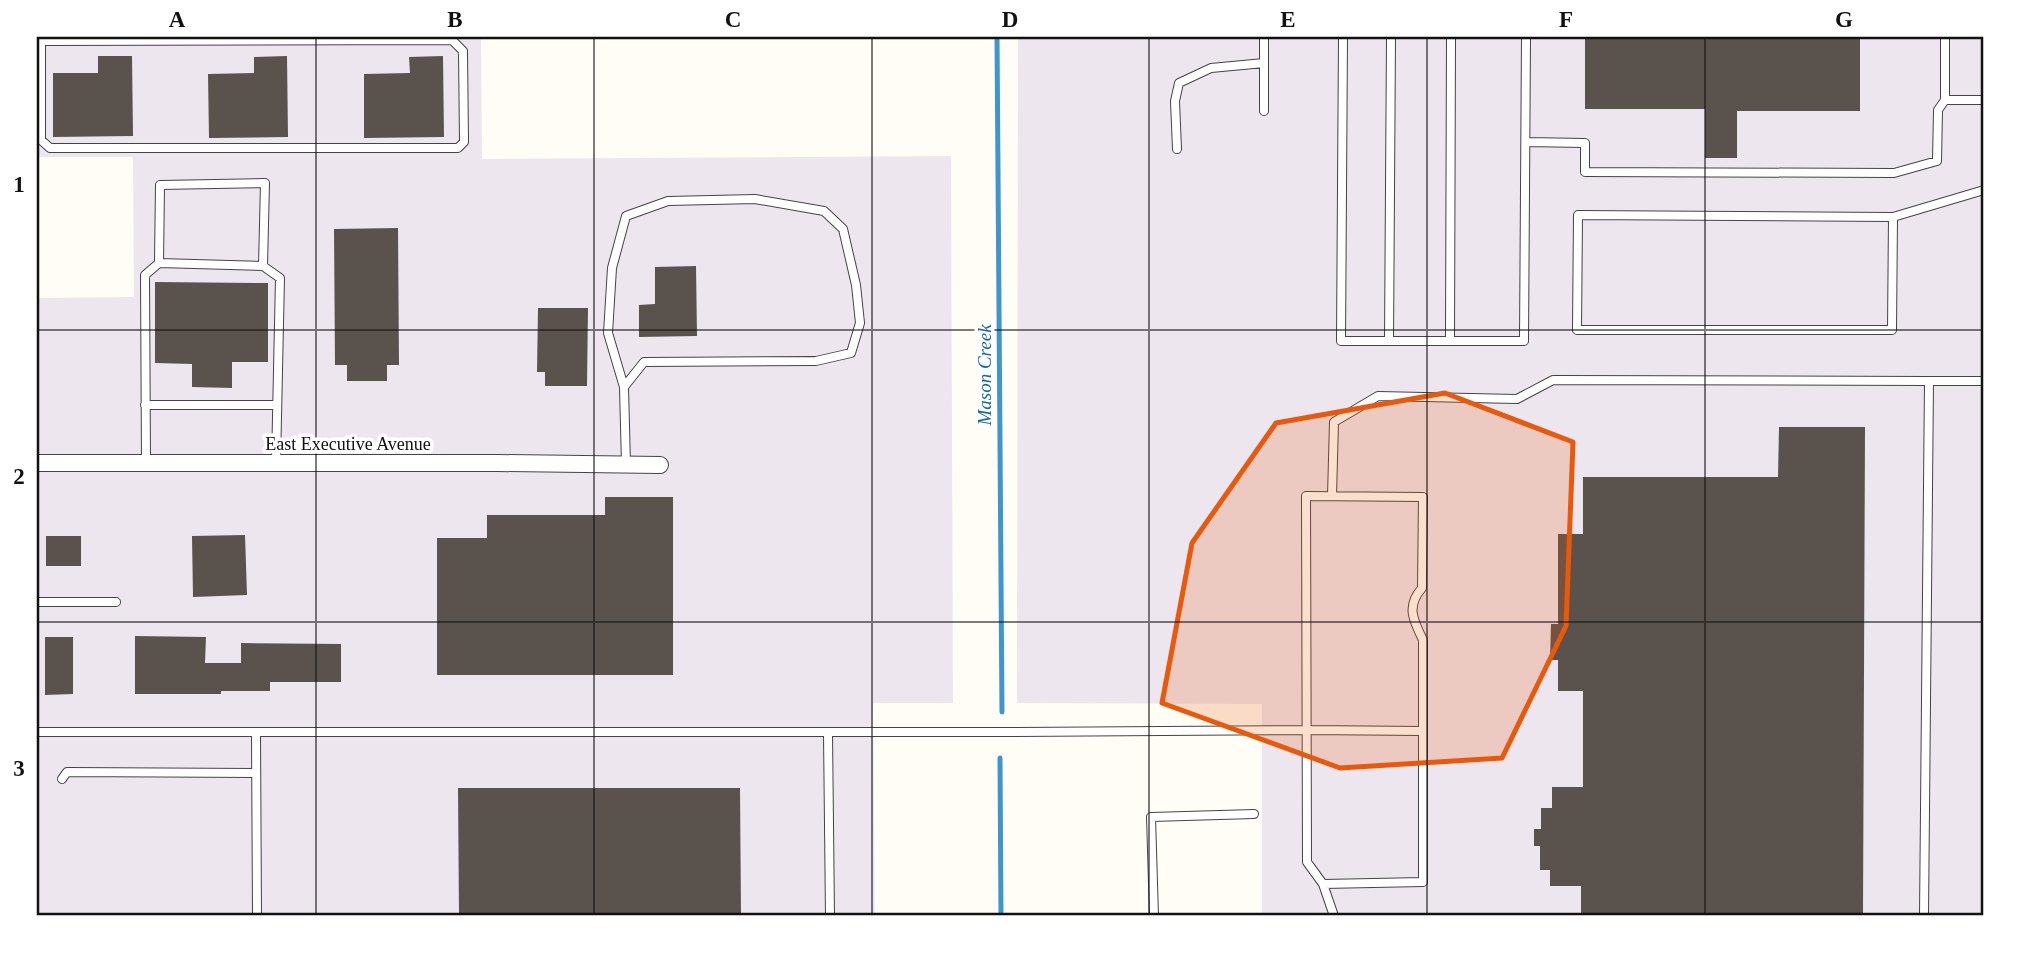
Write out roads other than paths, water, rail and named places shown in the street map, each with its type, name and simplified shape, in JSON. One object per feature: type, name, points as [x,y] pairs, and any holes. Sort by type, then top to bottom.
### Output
[{"type":"street","name":"East Executive Avenue","points":[[37,463],[660,465]]},
{"type":"lane","points":[[1264,37],[1264,111]]},
{"type":"lane","points":[[1343,37],[1341,341],[1524,341],[1527,37]]},
{"type":"lane","points":[[1389,341],[1391,37]]},
{"type":"lane","points":[[1450,341],[1451,37]]},
{"type":"lane","points":[[1525,142],[1585,143],[1585,172],[1894,173],[1937,161],[1938,110],[1945,100],[1945,37]]},
{"type":"lane","points":[[452,40],[463,51],[464,142],[458,148],[50,148],[41,140],[39,41],[452,40]]},
{"type":"lane","points":[[1177,149],[1175,101],[1180,83],[1211,68],[1264,63]]},
{"type":"lane","points":[[1945,100],[1984,100]]},
{"type":"lane","points":[[159,263],[160,185],[265,183],[263,266]]},
{"type":"lane","points":[[1893,217],[1892,330],[1577,330],[1578,215],[1893,217],[1984,190]]},
{"type":"lane","points":[[624,387],[644,362],[816,361],[851,353],[860,323],[856,285],[843,229],[824,211],[755,198],[667,201],[626,216],[612,268],[608,333],[624,387],[626,465]]},
{"type":"lane","points":[[146,463],[145,275],[159,263],[263,266],[281,278],[276,463]]},
{"type":"lane","points":[[1332,496],[1334,422],[1378,396],[1517,399],[1553,380],[1984,381]]},
{"type":"lane","points":[[1924,916],[1929,381]]},
{"type":"lane","points":[[145,405],[277,405]]},
{"type":"lane","points":[[1324,884],[1423,882],[1423,640],[1413,620],[1414,598],[1422,588],[1423,497],[1306,496],[1307,862],[1324,884],[1334,916]]},
{"type":"lane","points":[[37,602],[116,602]]},
{"type":"lane","points":[[37,732],[1423,732]]},
{"type":"lane","points":[[256,733],[257,916]]},
{"type":"lane","points":[[828,733],[830,916]]},
{"type":"lane","points":[[62,779],[67,772],[256,774]]},
{"type":"lane","points":[[1154,916],[1151,817],[1254,814]]},
{"type":"waterway","name":"Mason Creek","points":[[997,37],[1002,712]]},
{"type":"waterway","name":"Mason Creek","points":[[1000,758],[1001,916]]}]
